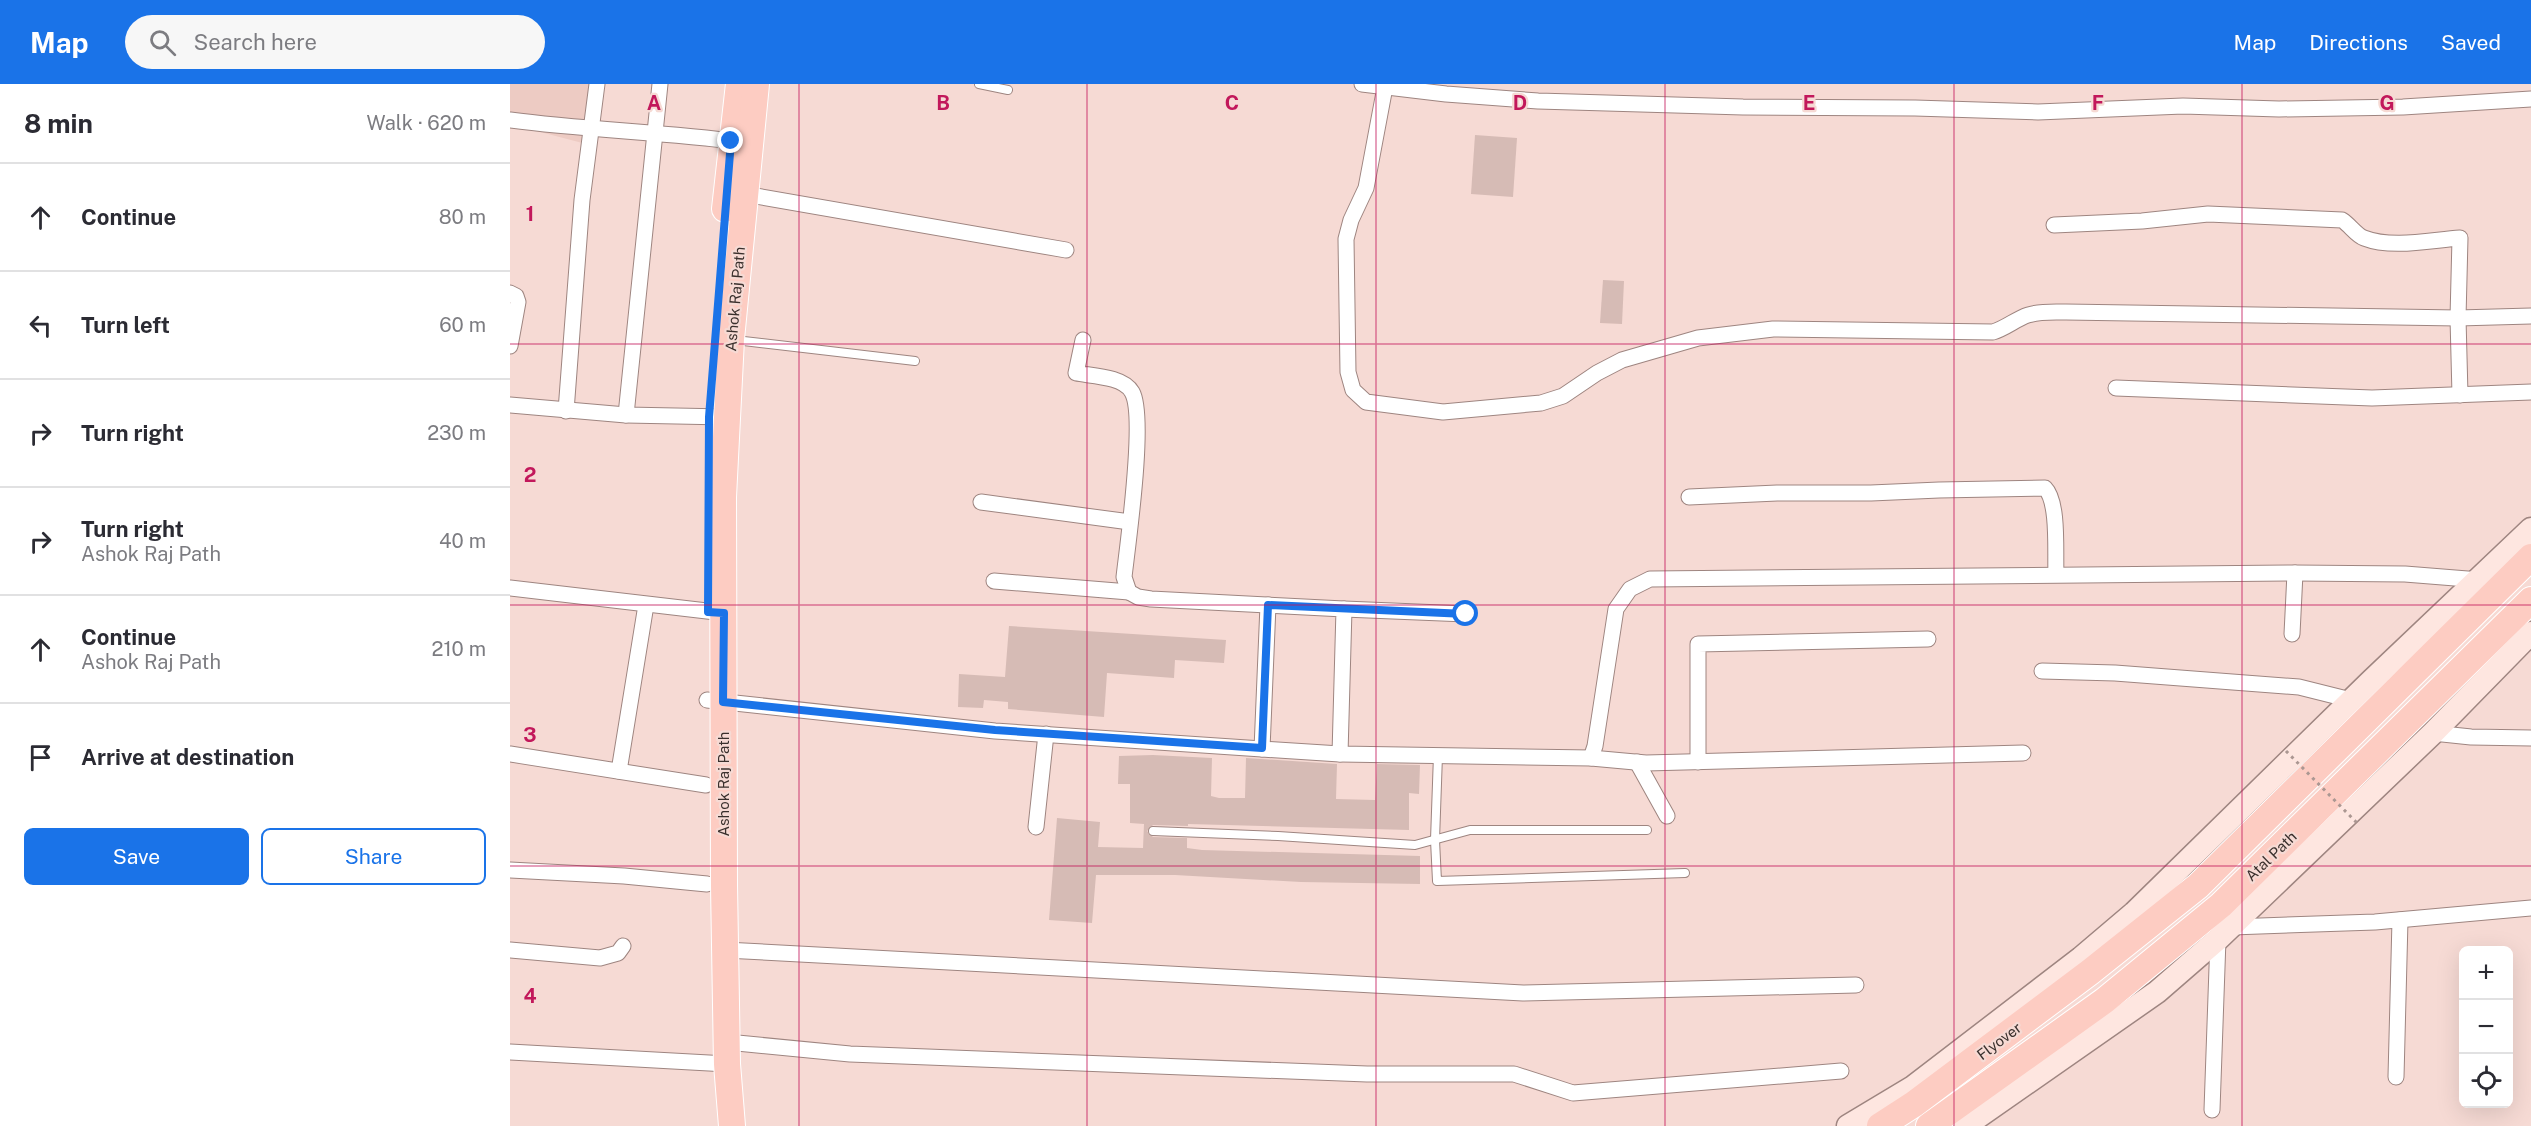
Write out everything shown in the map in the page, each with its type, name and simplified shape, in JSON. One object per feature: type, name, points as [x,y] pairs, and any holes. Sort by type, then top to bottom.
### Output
[{"type":"main road","name":"Ashok Raj Path","points":[[717,417],[731,339],[744,194],[739,84]]},
{"type":"main road","name":"Ashok Raj Path","points":[[716,1126],[722,1056],[725,950],[715,701],[717,417],[741,142],[756,84]]},
{"type":"main road","name":"Flyover","points":[[1880,1126],[1914,1104],[2090,972],[2109,946],[2198,886],[2531,557]]},
{"type":"main road","name":"Atal Path","points":[[1994,1094],[2221,904],[2531,600]]},
{"type":"main road","name":"Ashok Raj Path","points":[[715,701],[706,785],[707,884],[722,1056],[732,1126]]},
{"type":"main road","points":[[1929,1126],[1963,1116],[1994,1094]]},
{"type":"street","points":[[566,411],[582,201],[597,84]]},
{"type":"street","points":[[626,415],[660,84]]},
{"type":"street","points":[[1365,84],[1438,89],[1538,101],[1720,107],[2038,112],[2182,106],[2279,109],[2403,107],[2531,99]]},
{"type":"street","points":[[1385,87],[1366,188],[1351,220],[1346,239],[1348,372],[1353,390],[1366,402],[1443,412],[1541,403],[1563,396],[1597,373],[1622,360],[1655,349],[1698,338],[1773,328],[1993,332],[2006,328],[2025,316],[2066,312],[2458,318],[2531,316]]},
{"type":"street","points":[[510,120],[592,129],[655,132],[741,142]]},
{"type":"street","points":[[744,194],[1066,250]]},
{"type":"street","points":[[2054,225],[2227,215],[2342,220],[2362,238],[2392,243],[2460,238],[2458,318],[2460,395]]},
{"type":"street","points":[[510,293],[516,296],[518,302],[510,346]]},
{"type":"street","points":[[1083,340],[1076,373],[1124,384],[1132,392],[1135,401],[1138,436],[1124,577],[1129,592]]},
{"type":"street","points":[[2116,388],[2364,398],[2531,392]]},
{"type":"street","points":[[510,405],[626,415],[717,417]]},
{"type":"street","points":[[1689,497],[2045,488],[2050,494],[2053,506],[2056,574]]},
{"type":"street","points":[[981,502],[1130,522]]},
{"type":"street","points":[[1848,1126],[1913,1087],[2109,946],[2134,913],[2351,700],[2480,580],[2531,529]]},
{"type":"street","points":[[2292,634],[2295,573]]},
{"type":"street","points":[[1591,758],[1595,746],[1616,609],[1630,590],[1650,579],[2295,573],[2405,574],[2480,580]]},
{"type":"street","points":[[994,581],[1129,592],[1138,597],[1151,599],[1466,614]]},
{"type":"street","points":[[510,588],[716,613]]},
{"type":"street","points":[[619,771],[646,605]]},
{"type":"street","points":[[1262,748],[1268,605]]},
{"type":"street","points":[[1340,754],[1344,609]]},
{"type":"street","points":[[1994,1094],[2157,992],[2225,933],[2523,649],[2531,633]]},
{"type":"street","points":[[1698,762],[1698,644],[1928,639]]},
{"type":"street","points":[[2042,671],[2299,687],[2351,700]]},
{"type":"street","points":[[715,701],[1046,734],[1340,754],[1698,762],[2023,753]]},
{"type":"street","points":[[2433,733],[2471,737],[2531,738]]},
{"type":"street","points":[[1036,827],[1046,734]]},
{"type":"street","points":[[510,754],[706,785]]},
{"type":"street","points":[[1637,762],[1667,816]]},
{"type":"street","points":[[510,870],[624,876],[707,884]]},
{"type":"street","points":[[2225,933],[2531,908]]},
{"type":"street","points":[[2396,1077],[2400,920]]},
{"type":"street","points":[[2212,1110],[2225,933]]},
{"type":"street","points":[[510,950],[600,958],[618,953],[623,945]]},
{"type":"street","points":[[725,950],[1523,993],[1856,985]]},
{"type":"street","points":[[510,1052],[722,1056],[850,1054],[1367,1074],[1514,1074],[1573,1093],[1840,1071]]},
{"type":"lane","points":[[980,84],[1008,90]]},
{"type":"lane","points":[[731,339],[915,361]]},
{"type":"lane","points":[[1438,755],[1435,840],[1437,881],[1684,873]]},
{"type":"lane","points":[[1154,831],[1415,845],[1470,830],[1647,830]]},
{"type":"path","points":[[2286,751],[2359,825]]},
{"type":"shaded area","points":[[510,84],[596,84],[590,145],[510,124]]},
{"type":"building","points":[[1475,135],[1517,138],[1513,197],[1471,194]]},
{"type":"building","points":[[1603,280],[1624,281],[1622,324],[1600,323]]},
{"type":"building","points":[[1009,626],[1226,640],[1224,663],[1175,660],[1174,678],[1107,673],[1104,717],[1008,709],[1008,702],[984,700],[983,708],[958,707],[959,674],[1005,677]]},
{"type":"building","points":[[1119,756],[1212,758],[1211,796],[1219,798],[1245,798],[1246,758],[1337,764],[1336,799],[1375,800],[1377,764],[1420,765],[1419,794],[1409,793],[1409,830],[1188,824],[1188,826],[1153,825],[1147,831],[1153,837],[1187,838],[1187,848],[1202,850],[1420,856],[1420,884],[1301,882],[1175,875],[1096,875],[1092,923],[1049,920],[1057,818],[1100,822],[1098,847],[1143,848],[1144,824],[1130,823],[1130,784],[1118,784]]},
{"type":"route","points":[[731,141],[709,417],[708,612],[724,613],[723,702],[995,730],[1262,748],[1268,605],[1466,614]]}]
